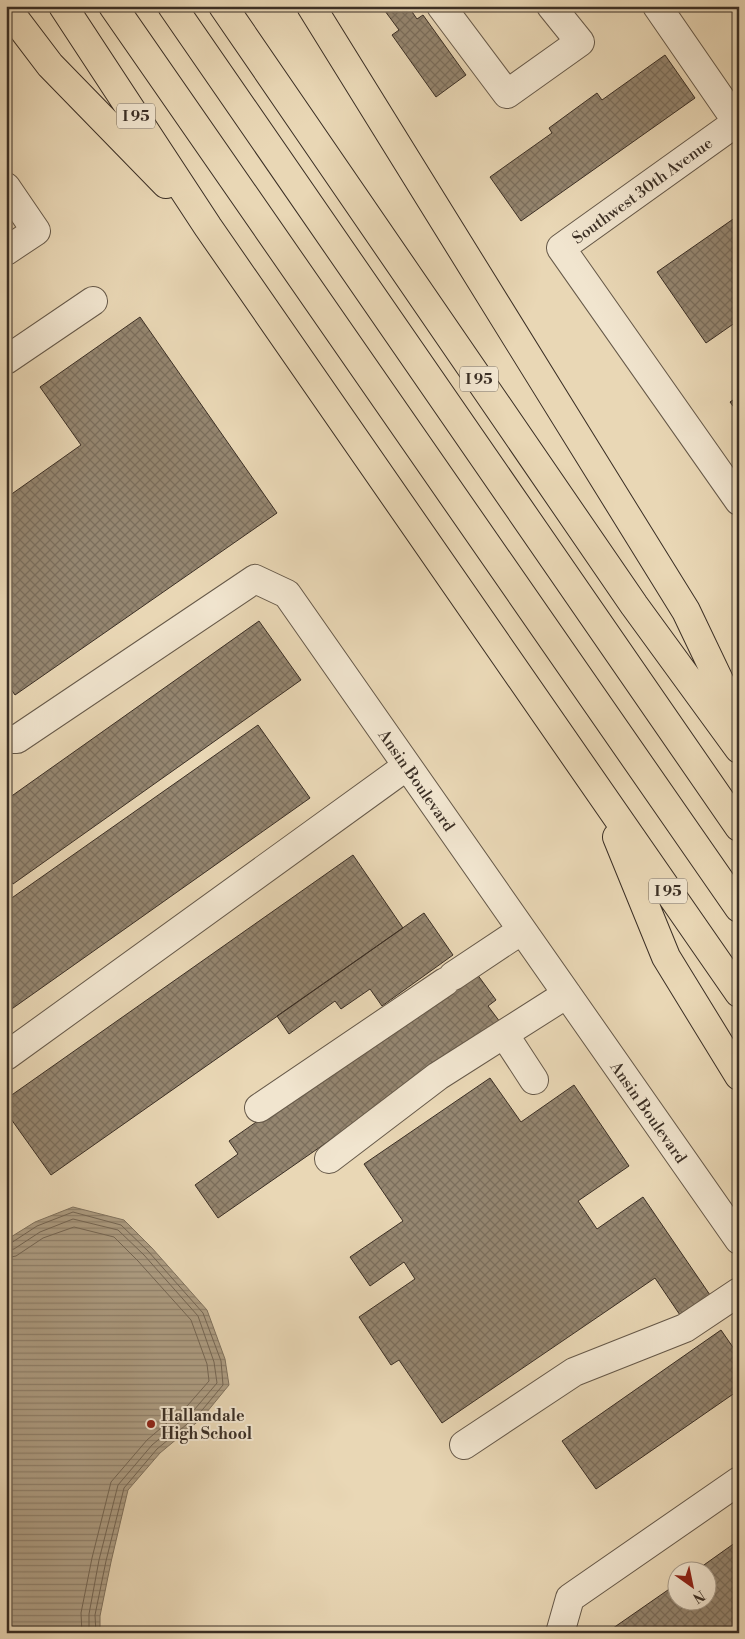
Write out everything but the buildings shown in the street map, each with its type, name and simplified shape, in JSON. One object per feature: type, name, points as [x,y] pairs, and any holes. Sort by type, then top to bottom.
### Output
[{"type":"highway","name":"I 95","points":[[63,6],[208,227],[739,992]]},
{"type":"highway","points":[[113,6],[739,908]]},
{"type":"highway","points":[[171,6],[739,827]]},
{"type":"highway","name":"I 95","points":[[223,6],[634,605],[739,748]]},
{"type":"highway","points":[[312,6],[686,611],[739,722]]},
{"type":"highway","points":[[6,7],[50,65],[208,227]]},
{"type":"highway","points":[[598,789],[666,957],[739,1076]]},
{"type":"street","points":[[441,6],[507,94],[580,42],[551,6]]},
{"type":"street","name":"Southwest 30th Avenue","points":[[657,6],[737,122],[561,248],[739,501]]},
{"type":"street","points":[[6,187],[36,231],[6,251]]},
{"type":"street","points":[[6,360],[92,301]]},
{"type":"street","name":"Ansin Boulevard","points":[[6,738],[16,740],[255,578],[287,594],[739,1240]]},
{"type":"street","points":[[6,1056],[407,766]]},
{"type":"street","points":[[259,1108],[522,930]]},
{"type":"street","points":[[329,1159],[438,1076],[567,994]]},
{"type":"street","points":[[504,1034],[534,1080]]},
{"type":"street","points":[[464,1445],[574,1372],[686,1328],[739,1292]]},
{"type":"street","points":[[560,1633],[570,1598],[739,1480]]},
{"type":"water","points":[[73,1207],[124,1220],[152,1248],[207,1310],[225,1359],[229,1385],[202,1418],[160,1453],[128,1490],[100,1616],[100,1633],[6,1633],[6,1240],[35,1222]]},
{"type":"railway","points":[[730,6],[739,18]]},
{"type":"place","name":"Hallandale High School","points":[[151,1424]]}]
